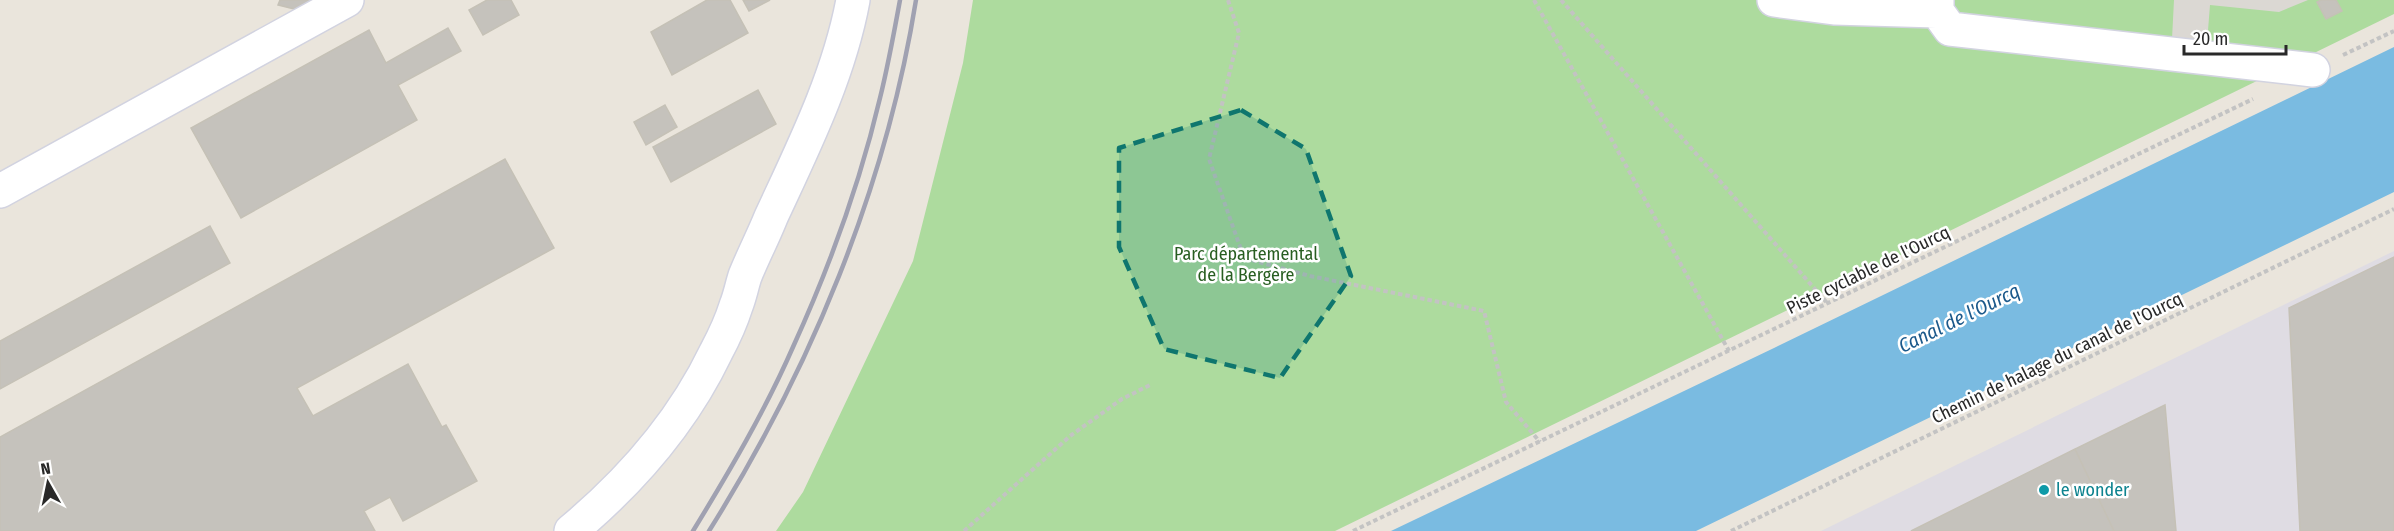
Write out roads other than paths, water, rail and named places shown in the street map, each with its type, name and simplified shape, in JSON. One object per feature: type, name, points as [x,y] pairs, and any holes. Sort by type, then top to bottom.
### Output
[{"type":"street","points":[[0,191],[347,0]]},
{"type":"street","points":[[571,531],[638,468],[681,416],[698,389],[717,351],[736,306],[745,277],[808,137],[837,58],[853,0]]},
{"type":"street","points":[[1774,0],[1834,8],[1937,6],[1950,29],[2313,70]]},
{"type":"water","name":"Canal de l'Ourcq","points":[[2394,47],[2394,192],[1696,531],[1391,531],[1774,348]]},
{"type":"railway","points":[[693,531],[759,418],[782,371],[831,256],[872,130],[886,74],[900,0]]},
{"type":"railway","points":[[709,531],[780,407],[839,276],[864,208],[885,140],[903,70],[916,0]]},
{"type":"place","name":"le wonder","points":[[2044,490]]},
{"type":"park label","name":"Parc départemental de la Bergère","points":[[1246,264]]}]
